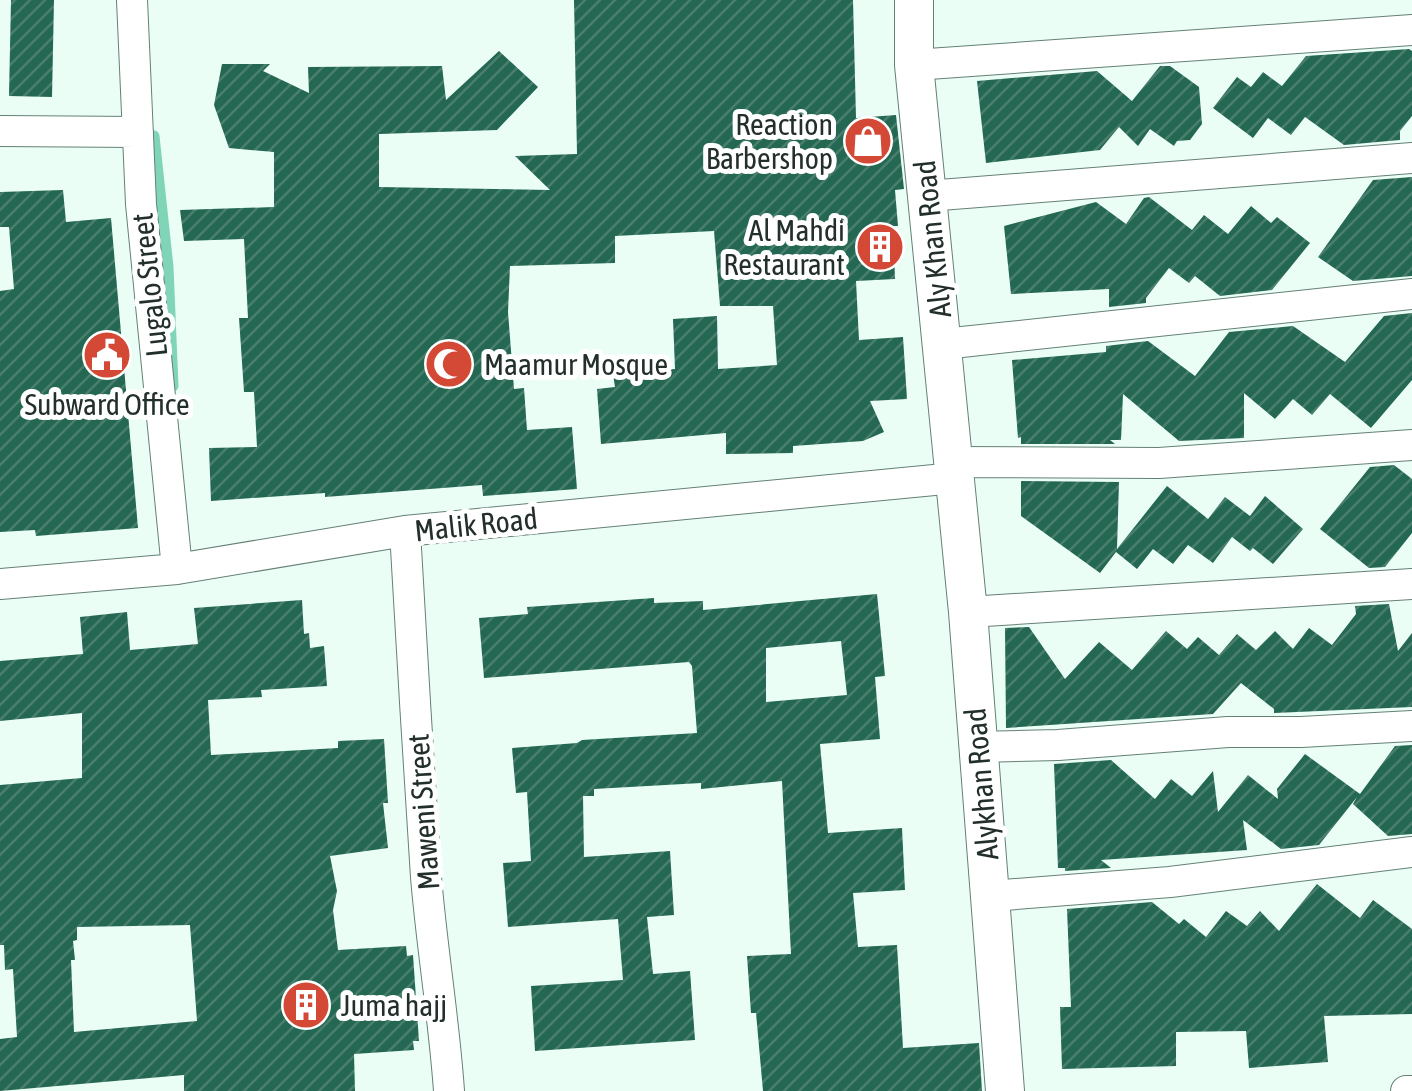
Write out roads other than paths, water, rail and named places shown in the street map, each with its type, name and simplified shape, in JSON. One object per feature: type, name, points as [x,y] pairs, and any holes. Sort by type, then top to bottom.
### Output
[{"type":"street","name":"Lugalo Street","points":[[132,0],[141,204],[177,568]]},
{"type":"street","name":"Aly Khan Road","points":[[914,0],[914,65],[953,470]]},
{"type":"street","points":[[914,65],[1412,30]]},
{"type":"street","points":[[0,131],[138,132]]},
{"type":"street","points":[[927,196],[1412,158]]},
{"type":"street","points":[[942,344],[1412,294]]},
{"type":"street","name":"Malik Road","points":[[0,584],[177,568],[405,531],[953,470],[1159,464],[1412,445]]},
{"type":"street","name":"Alykhan Road","points":[[953,470],[1006,1091]]},
{"type":"street","name":"Maweni Street","points":[[405,531],[426,880],[449,1091]]},
{"type":"street","points":[[968,612],[1412,584]]},
{"type":"street","points":[[976,747],[1412,726]]},
{"type":"street","points":[[991,896],[1170,882],[1412,852]]},
{"type":"waterway","points":[[154,136],[168,267],[173,386]]},
{"type":"place","name":"Reaction Barbershop","points":[[868,141]]},
{"type":"place","name":"Al Mahdi Restaurant","points":[[880,247]]},
{"type":"place","name":"Subward Office","points":[[107,355]]},
{"type":"place","name":"Maamur Mosque","points":[[449,364]]},
{"type":"place","name":"Juma hajj","points":[[306,1005]]}]
